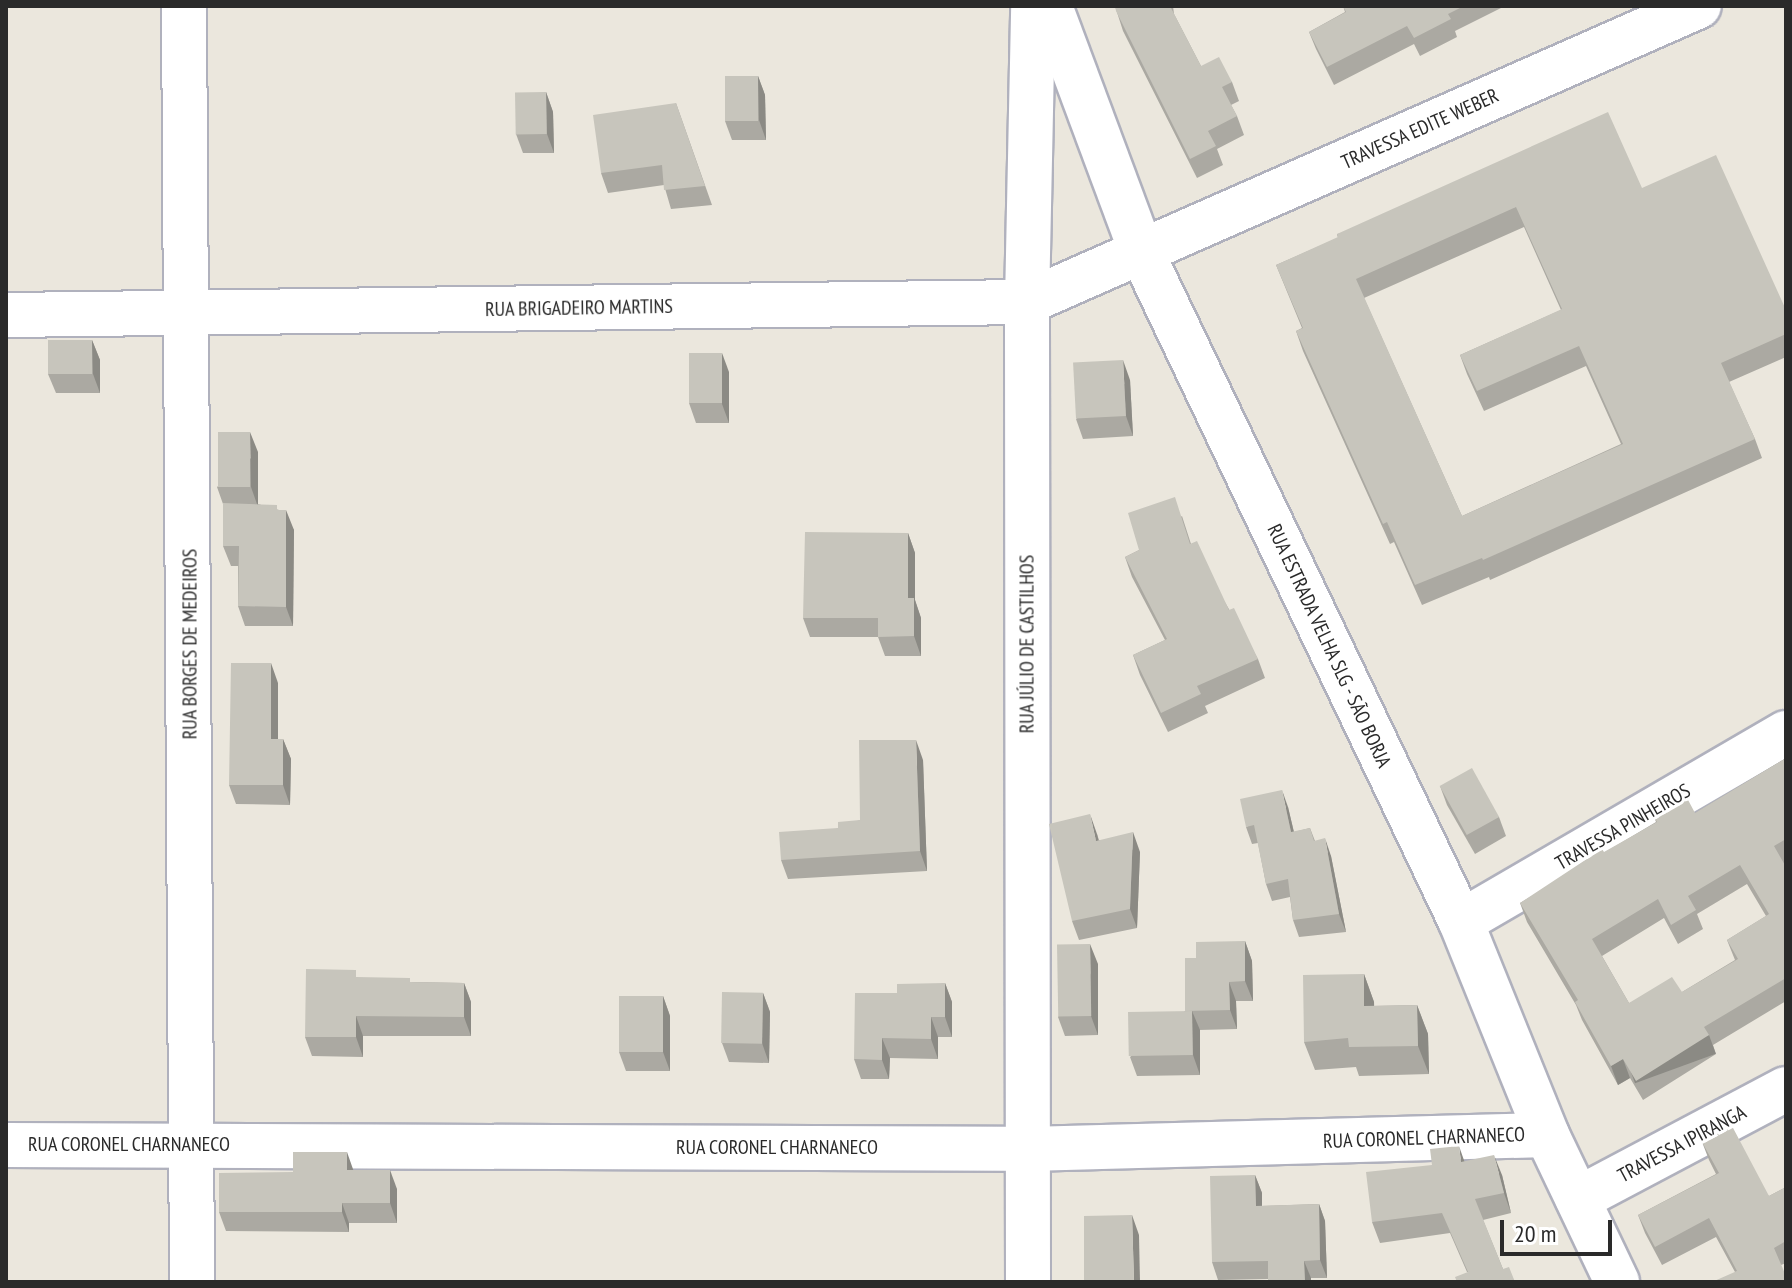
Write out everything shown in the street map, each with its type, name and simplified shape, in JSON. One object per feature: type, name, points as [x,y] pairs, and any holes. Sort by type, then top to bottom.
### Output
[{"type":"street","name":"RUA BORGES DE MEDEIROS","points":[[184,6],[192,1282]]},
{"type":"street","name":"RUA JÚLIO DE CASTILHOS","points":[[1028,1282],[1027,302],[1033,6]]},
{"type":"street","name":"RUA ESTRADA VELHA SLG - SÃO BORJA","points":[[1050,6],[1141,251],[1461,922],[1547,1135],[1617,1282]]},
{"type":"street","name":"TRAVESSA EDITE WEBER","points":[[1141,251],[1699,6]]},
{"type":"street","name":"RUA BRIGADEIRO MARTINS","points":[[6,315],[1027,302],[1141,251]]},
{"type":"street","name":"TRAVESSA PINHEIROS","points":[[1461,922],[1786,733]]},
{"type":"street","name":"TRAVESSA IPIRANGA","points":[[1578,1199],[1786,1089]]},
{"type":"street","name":"RUA CORONEL CHARNANECO","points":[[6,1145],[193,1143],[1028,1149],[1547,1135]]},
{"type":"building","points":[[1115,6],[1170,6],[1201,66],[1219,57],[1232,82],[1222,87],[1237,116],[1208,131],[1216,146],[1190,159]]},
{"type":"building","points":[[1343,6],[1464,6],[1448,14],[1451,19],[1414,38],[1407,26],[1327,67],[1309,32],[1346,12]]},
{"type":"building","points":[[725,76],[758,76],[758,121],[725,121]]},
{"type":"building","points":[[546,92],[547,134],[516,135],[515,93]]},
{"type":"building","points":[[676,103],[705,186],[664,190],[662,165],[601,173],[593,115]]},
{"type":"building","points":[[1608,112],[1642,188],[1716,155],[1786,310],[1786,334],[1721,363],[1755,439],[1483,560],[1415,585],[1387,522],[1383,524],[1296,331],[1303,328],[1276,265],[1338,237],[1337,234]],"holes":[[[1516,207],[1562,309],[1460,355],[1477,391],[1579,346],[1623,444],[1462,516],[1356,279]]]},
{"type":"building","points":[[48,340],[92,340],[92,374],[48,374]]},
{"type":"building","points":[[689,353],[722,353],[722,403],[689,403]]},
{"type":"building","points":[[1123,360],[1126,416],[1076,419],[1073,363]]},
{"type":"building","points":[[218,432],[250,432],[250,487],[218,487]]},
{"type":"building","points":[[1175,497],[1190,544],[1197,541],[1229,610],[1234,608],[1258,659],[1197,686],[1201,694],[1161,713],[1133,655],[1167,639],[1125,557],[1139,550],[1128,513]]},
{"type":"building","points":[[223,503],[277,505],[277,510],[286,510],[286,607],[238,606],[239,546],[223,546]]},
{"type":"building","points":[[805,532],[908,533],[908,598],[914,598],[914,636],[878,637],[878,618],[803,618]]},
{"type":"building","points":[[231,663],[271,663],[271,739],[283,739],[283,785],[229,785]]},
{"type":"building","points":[[859,740],[916,740],[920,851],[781,860],[779,832],[838,828],[838,822],[860,820]]},
{"type":"building","points":[[1786,758],[1786,839],[1774,846],[1786,867],[1786,978],[1704,1027],[1709,1035],[1636,1081],[1623,1059],[1611,1066],[1575,1002],[1578,1000],[1520,903],[1602,849],[1604,852],[1657,822],[1654,817],[1687,798],[1695,813]],"holes":[[[1740,865],[1769,914],[1727,940],[1738,959],[1682,992],[1672,977],[1629,1003],[1592,939],[1658,899],[1671,925],[1696,910],[1688,896]]]},
{"type":"building","points":[[1472,768],[1499,817],[1467,835],[1440,786]]},
{"type":"building","points":[[1282,790],[1291,832],[1310,828],[1314,841],[1325,838],[1339,914],[1293,920],[1288,879],[1266,884],[1254,825],[1246,827],[1240,799]]},
{"type":"building","points":[[1090,814],[1096,841],[1133,832],[1130,909],[1072,921],[1049,824]]},
{"type":"building","points":[[1245,941],[1245,981],[1229,982],[1230,1010],[1185,1011],[1185,958],[1196,958],[1196,942]]},
{"type":"building","points":[[1090,944],[1091,1016],[1058,1017],[1057,945]]},
{"type":"building","points":[[306,969],[356,970],[356,977],[410,978],[410,982],[464,983],[464,1017],[356,1016],[356,1037],[305,1037]]},
{"type":"building","points":[[1364,974],[1364,1006],[1417,1005],[1418,1046],[1349,1047],[1348,1038],[1304,1042],[1303,975]]},
{"type":"building","points":[[945,983],[945,1017],[931,1017],[931,1039],[882,1038],[882,1060],[854,1059],[855,993],[897,993],[897,984]]},
{"type":"building","points":[[722,992],[763,993],[762,1044],[721,1043]]},
{"type":"building","points":[[619,996],[663,996],[663,1052],[619,1052]]},
{"type":"building","points":[[1192,1011],[1193,1055],[1129,1056],[1128,1012]]},
{"type":"building","points":[[1732,1126],[1769,1196],[1786,1187],[1786,1241],[1774,1248],[1786,1282],[1712,1282],[1737,1271],[1709,1218],[1655,1247],[1638,1215],[1719,1173],[1702,1142]]},
{"type":"building","points":[[1459,1146],[1461,1162],[1494,1155],[1504,1193],[1475,1199],[1503,1269],[1509,1267],[1515,1282],[1457,1282],[1455,1277],[1468,1272],[1442,1213],[1372,1222],[1366,1172],[1432,1165],[1430,1149]]},
{"type":"building","points":[[293,1152],[347,1152],[347,1170],[390,1170],[390,1203],[342,1203],[342,1212],[219,1212],[219,1173],[293,1172]]},
{"type":"building","points":[[1255,1175],[1256,1206],[1319,1204],[1320,1260],[1304,1261],[1305,1282],[1268,1282],[1268,1261],[1212,1262],[1210,1176]]},
{"type":"building","points":[[1132,1215],[1134,1281],[1151,1282],[1084,1282],[1084,1216]]}]
